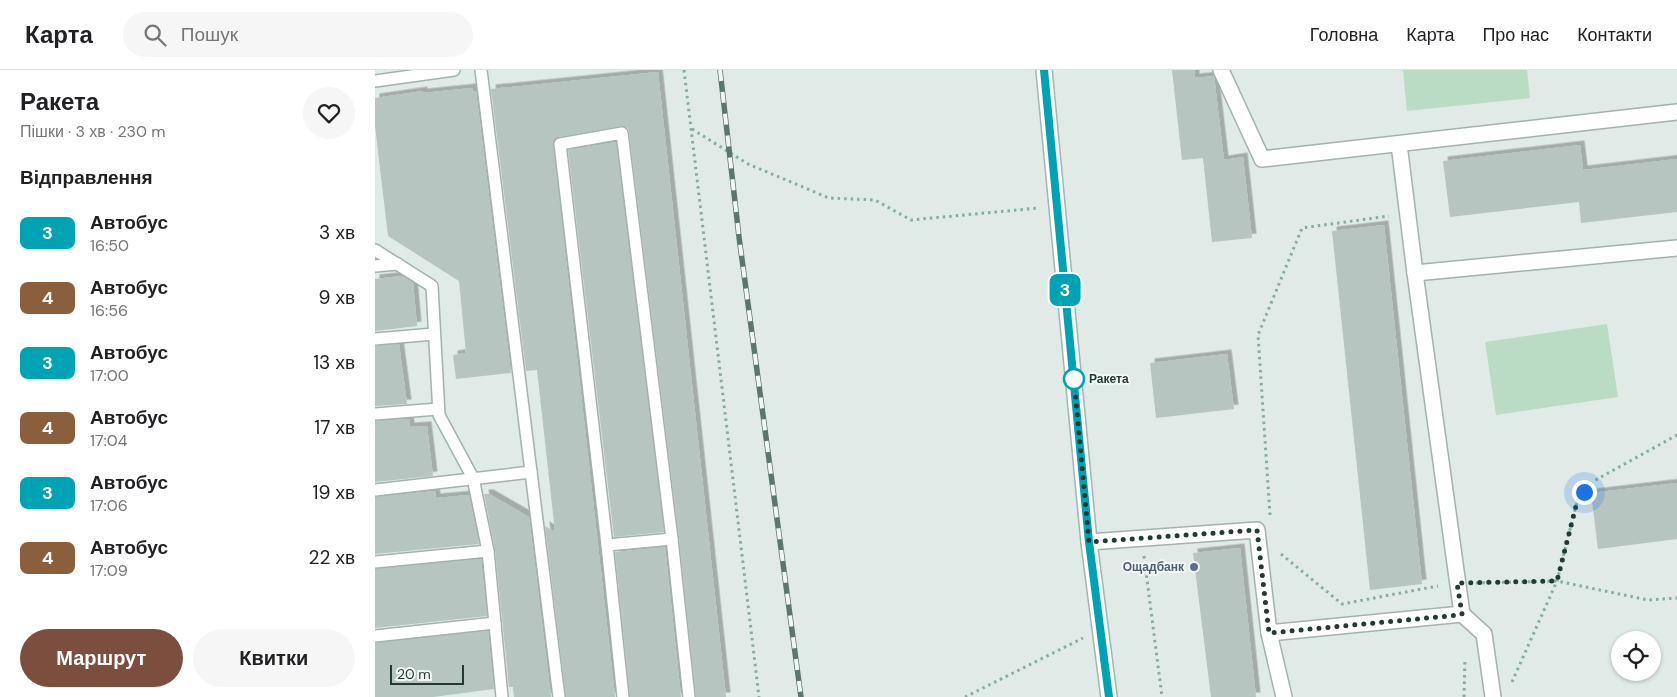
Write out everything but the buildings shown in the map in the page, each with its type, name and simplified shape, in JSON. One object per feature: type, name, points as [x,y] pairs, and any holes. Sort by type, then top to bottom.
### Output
[{"type":"street","points":[[1044,70],[1089,542],[1109,697]]},
{"type":"street","points":[[1221,70],[1262,159],[1677,112]]},
{"type":"street","points":[[1399,144],[1462,614],[1484,634],[1493,697]]},
{"type":"street","points":[[1415,274],[1677,248]]},
{"type":"street","points":[[1089,542],[1257,530],[1269,633],[1284,697]]},
{"type":"street","points":[[1269,633],[1462,614]]},
{"type":"lane","points":[[375,81],[405,73],[454,70]]},
{"type":"lane","points":[[481,70],[559,697]]},
{"type":"lane","points":[[623,697],[560,144],[622,133],[672,539],[689,697]]},
{"type":"lane","points":[[375,250],[432,286],[439,415],[473,478],[488,551],[502,697]]},
{"type":"lane","points":[[375,266],[398,264]]},
{"type":"lane","points":[[375,339],[434,334]]},
{"type":"lane","points":[[375,414],[438,409]]},
{"type":"lane","points":[[375,490],[531,472]]},
{"type":"lane","points":[[607,545],[672,539]]},
{"type":"lane","points":[[375,562],[488,551]]},
{"type":"lane","points":[[375,636],[495,623]]},
{"type":"path","points":[[684,70],[759,697]]},
{"type":"path","points":[[691,128],[748,164],[829,198],[875,200],[911,220],[1057,206]]},
{"type":"path","points":[[1270,517],[1257,335],[1302,228],[1392,216]]},
{"type":"path","points":[[1509,689],[1557,581],[1577,502],[1592,482],[1677,435]]},
{"type":"path","points":[[1142,538],[1161,697]]},
{"type":"path","points":[[1278,552],[1342,604],[1457,583],[1557,581],[1648,600],[1677,598]]},
{"type":"path","points":[[965,697],[1100,630]]},
{"type":"green space","points":[[1403,70],[1527,70],[1530,98],[1407,111]]},
{"type":"green space","points":[[1607,324],[1618,397],[1496,415],[1485,342]]},
{"type":"railway","points":[[720,70],[739,237],[801,697]]},
{"type":"bus line","name":"3","points":[[1044,70],[1089,542],[1109,697]]},
{"type":"place","name":"Ракета","points":[[1074,379]]},
{"type":"place","name":"Ощадбанк","points":[[1194,567]]},
{"type":"route","points":[[1074,379],[1089,542],[1257,530],[1269,633],[1459,615],[1462,614],[1457,583],[1557,581],[1577,502],[1584,492]]}]
